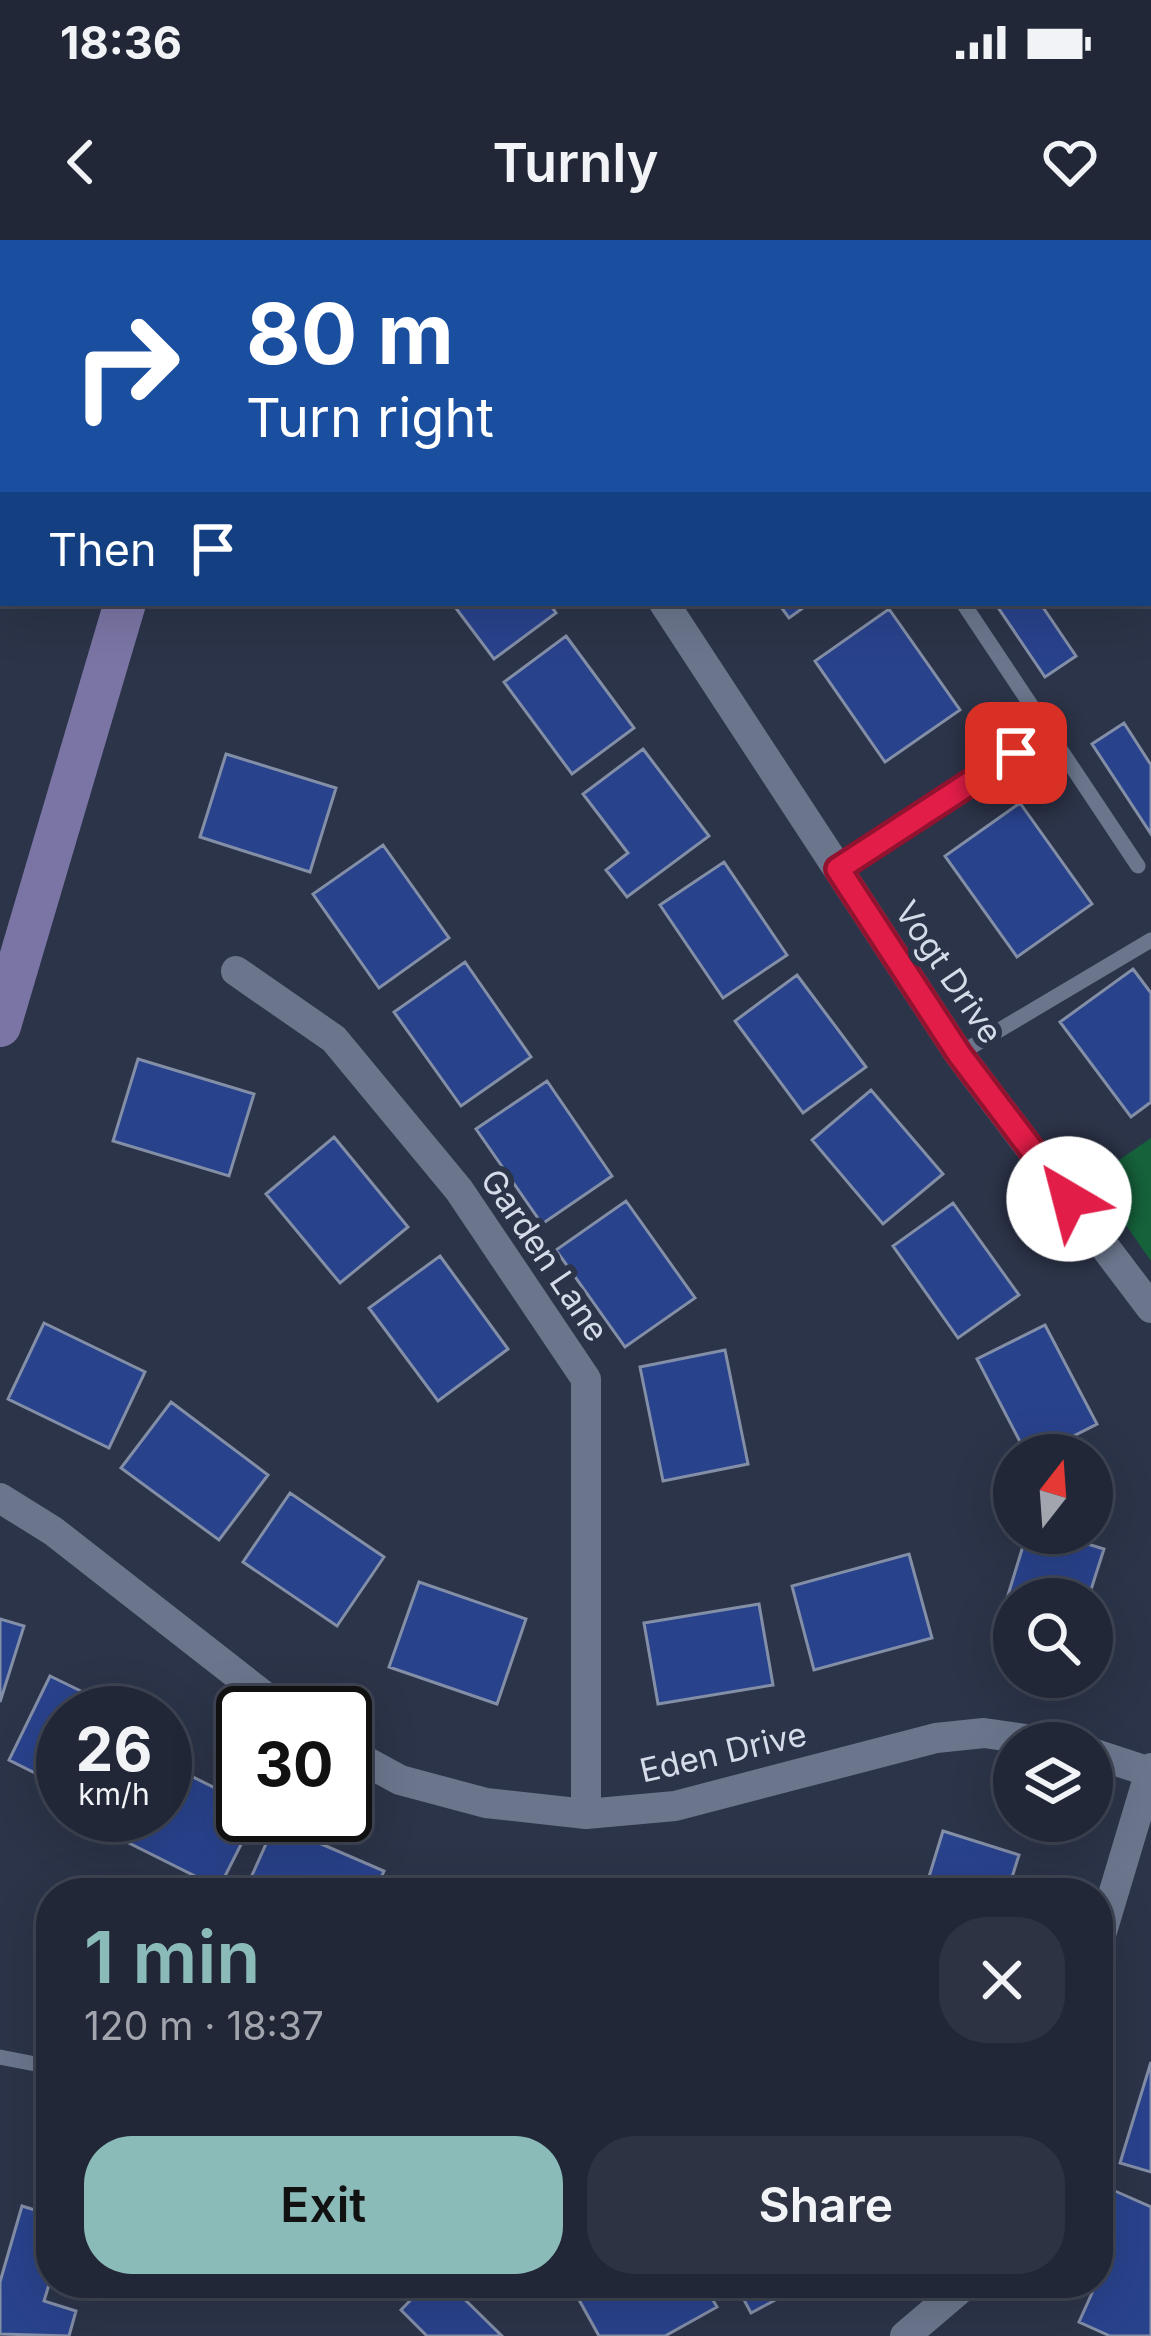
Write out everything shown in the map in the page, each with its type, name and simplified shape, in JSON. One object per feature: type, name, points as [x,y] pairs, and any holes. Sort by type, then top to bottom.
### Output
[{"type":"street","points":[[0,1026],[124,606]]},
{"type":"street","name":"Vogt Drive","points":[[666,606],[959,1054],[1151,1308]]},
{"type":"street","name":"Garden Lane","points":[[236,971],[334,1039],[459,1190],[586,1379],[586,1814]]},
{"type":"street","points":[[0,1498],[53,1532],[251,1686]]},
{"type":"street","name":"Eden Drive","points":[[372,1765],[400,1780],[485,1803],[586,1814],[676,1806],[936,1738],[993,1733]]},
{"type":"street","points":[[1113,1760],[1150,1770],[1113,1895]]},
{"type":"street","points":[[905,2336],[949,2298]]},
{"type":"lane","points":[[965,606],[1138,866]]},
{"type":"lane","points":[[838,869],[1048,731]]},
{"type":"lane","points":[[959,1054],[1151,940]]},
{"type":"lane","points":[[0,2057],[36,2064]]},
{"type":"green space","points":[[1151,1138],[1151,1261],[1093,1178]]},
{"type":"building","points":[[454,606],[551,606],[556,613],[494,659]]},
{"type":"building","points":[[780,606],[806,606],[789,618]]},
{"type":"building","points":[[997,606],[1042,606],[1076,656],[1045,677]]},
{"type":"building","points":[[889,609],[960,710],[885,762],[815,661]]},
{"type":"building","points":[[566,636],[634,728],[572,774],[504,682]]},
{"type":"building","points":[[1124,723],[1151,765],[1151,834],[1092,744]]},
{"type":"building","points":[[643,749],[709,836],[627,897],[606,870],[628,853],[583,794]]},
{"type":"building","points":[[226,754],[336,788],[310,872],[200,837]]},
{"type":"building","points":[[1020,803],[1092,904],[1017,957],[945,856]]},
{"type":"building","points":[[383,845],[449,938],[379,988],[313,894]]},
{"type":"building","points":[[724,862],[787,955],[723,998],[660,905]]},
{"type":"building","points":[[465,962],[531,1057],[461,1106],[394,1012]]},
{"type":"building","points":[[1133,969],[1151,993],[1151,1102],[1131,1117],[1060,1022]]},
{"type":"building","points":[[797,975],[866,1067],[803,1113],[735,1021]]},
{"type":"building","points":[[138,1059],[254,1094],[229,1176],[113,1141]]},
{"type":"building","points":[[547,1081],[612,1176],[542,1224],[476,1129]]},
{"type":"building","points":[[871,1090],[943,1174],[883,1224],[812,1140]]},
{"type":"building","points":[[334,1137],[408,1227],[340,1283],[266,1194]]},
{"type":"building","points":[[626,1201],[695,1298],[625,1347],[556,1250]]},
{"type":"building","points":[[953,1203],[1019,1295],[958,1338],[893,1246]]},
{"type":"building","points":[[440,1256],[508,1349],[438,1401],[369,1308]]},
{"type":"building","points":[[44,1323],[145,1372],[109,1448],[8,1399]]},
{"type":"building","points":[[1045,1325],[1097,1424],[1077,1434],[1016,1434],[977,1359]]},
{"type":"building","points":[[725,1350],[748,1464],[663,1481],[640,1367]]},
{"type":"building","points":[[171,1402],[268,1475],[219,1540],[121,1468]]},
{"type":"building","points":[[290,1493],[384,1557],[337,1626],[243,1562]]},
{"type":"building","points":[[909,1554],[932,1638],[814,1670],[792,1586]]},
{"type":"building","points":[[1021,1554],[1102,1554],[1095,1578],[1013,1578]]},
{"type":"building","points":[[419,1582],[526,1619],[497,1704],[389,1667]]},
{"type":"building","points":[[759,1604],[773,1685],[658,1704],[644,1623]]},
{"type":"building","points":[[0,1619],[24,1626],[0,1702]]},
{"type":"building","points":[[50,1676],[71,1686],[45,1686]]},
{"type":"building","points":[[36,1705],[36,1774],[9,1760]]},
{"type":"building","points":[[192,1776],[216,1788],[216,1842],[242,1842],[224,1878],[199,1878],[127,1842],[192,1842]]},
{"type":"building","points":[[943,1831],[1019,1855],[1012,1878],[929,1878]]},
{"type":"building","points":[[267,1842],[317,1842],[384,1871],[381,1878],[251,1878]]},
{"type":"building","points":[[1151,2062],[1151,2172],[1120,2163]]},
{"type":"building","points":[[1115,2191],[1151,2207],[1151,2336],[1110,2336],[1079,2322],[1090,2298],[1113,2298]]},
{"type":"building","points":[[22,2206],[36,2210],[36,2298],[76,2311],[69,2336],[0,2334],[0,2282]]},
{"type":"building","points":[[413,2298],[463,2298],[502,2336],[427,2336],[401,2310]]},
{"type":"building","points":[[578,2298],[712,2298],[717,2307],[665,2336],[599,2336]]},
{"type":"building","points":[[743,2298],[779,2298],[751,2313]]},
{"type":"route","points":[[1016,753],[838,869],[959,1054],[1069,1199]]}]
